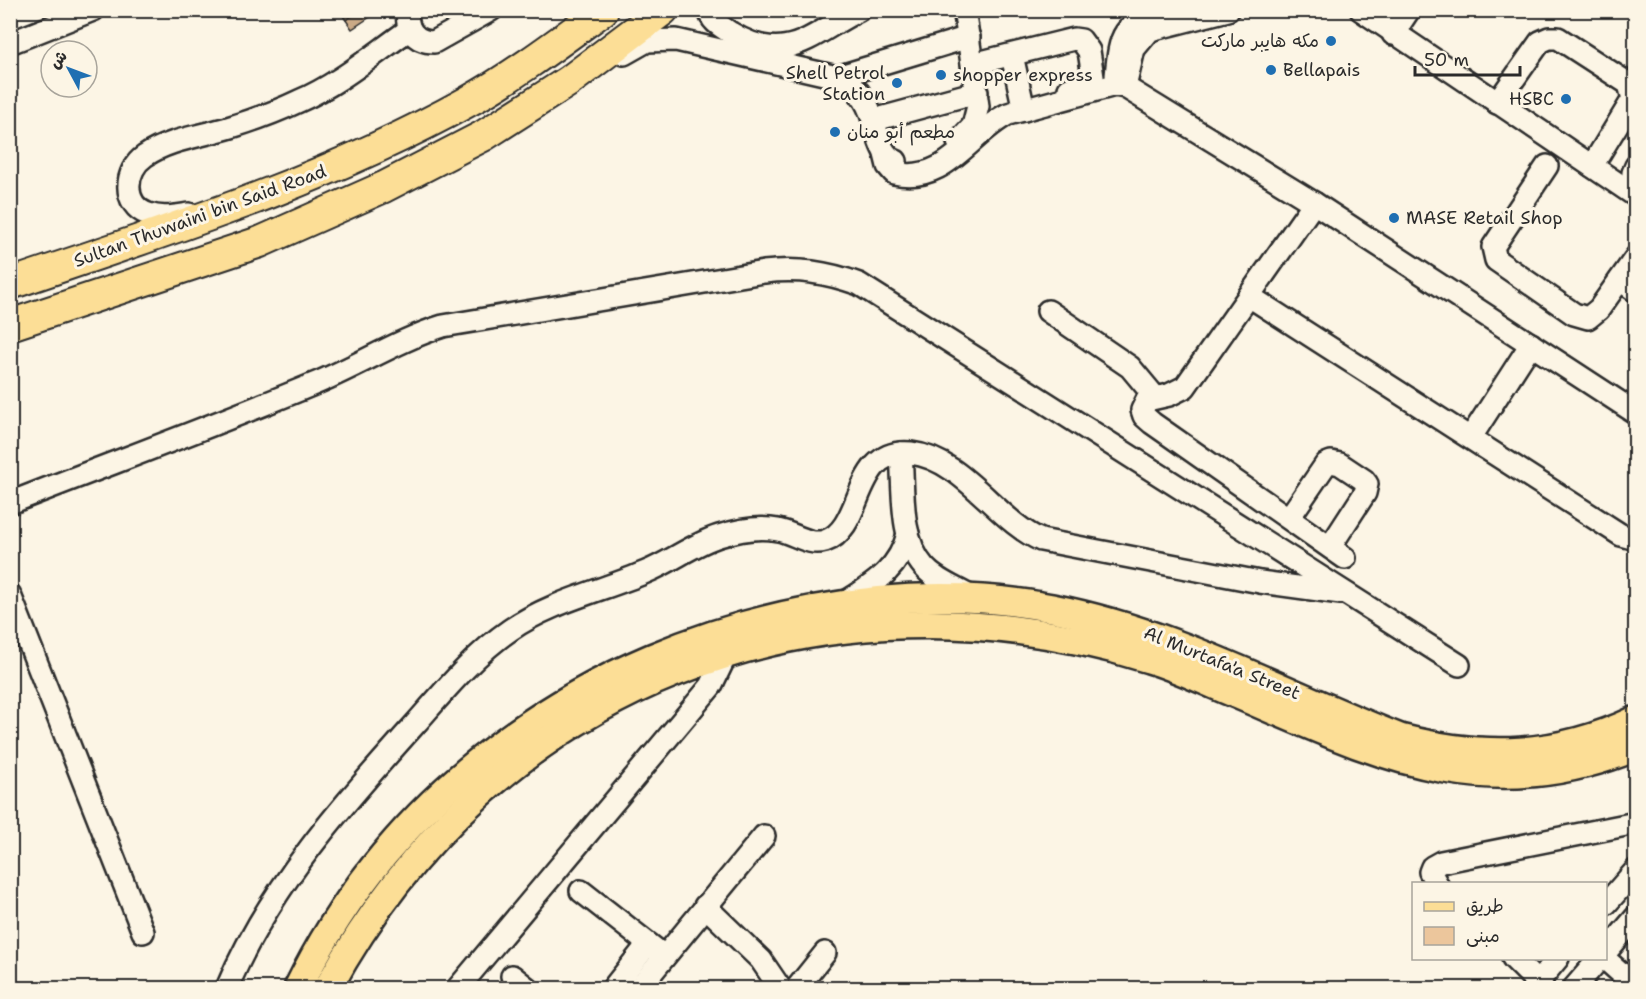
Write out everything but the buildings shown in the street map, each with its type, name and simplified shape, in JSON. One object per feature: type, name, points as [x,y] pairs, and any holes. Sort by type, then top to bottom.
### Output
[{"type":"highway","name":"Sultan Thuwaini bin Said Road","points":[[10,284],[231,208],[316,175],[467,102],[603,10]]},
{"type":"highway","points":[[10,325],[260,242],[384,187],[483,136],[569,81],[663,10]]},
{"type":"main road","name":"Al Murtafa'a Street","points":[[298,988],[353,898],[417,819],[462,776],[534,719],[605,678],[670,648],[758,620],[846,602],[910,597],[971,597],[1049,607],[1139,629],[1183,644],[1371,726],[1430,745],[1495,753],[1527,752],[1593,738],[1635,720]]},
{"type":"main road","name":"Al Murtafa'a Street","points":[[328,988],[360,931],[403,876],[451,821],[505,771],[597,709],[663,677],[727,654],[796,636],[904,623],[988,626],[1072,638],[1154,660],[1364,748],[1439,769],[1491,774],[1543,771],[1593,762],[1635,747]]},
{"type":"street","points":[[10,43],[93,10]]},
{"type":"street","points":[[231,208],[165,217],[147,214],[129,196],[132,173],[143,157],[162,147],[232,127],[300,101],[335,81],[409,20],[417,38],[434,42],[491,10]]},
{"type":"street","points":[[709,10],[719,25],[738,36],[755,44],[773,47],[792,46],[810,40],[859,10]]},
{"type":"street","points":[[1141,20],[1178,10]]},
{"type":"street","points":[[1141,20],[1228,10]]},
{"type":"street","points":[[1361,10],[1393,34],[1635,196]]},
{"type":"street","points":[[1393,34],[1409,10]]},
{"type":"street","points":[[885,154],[892,160],[911,162],[936,154],[959,141],[973,126],[977,117],[977,92],[969,37],[962,12]]},
{"type":"street","points":[[1120,86],[1134,49],[1141,20]]},
{"type":"street","points":[[837,77],[969,37]]},
{"type":"street","points":[[483,136],[527,121],[633,47],[647,40],[661,38],[837,77],[856,88],[864,96],[888,166],[894,173],[927,170],[957,156],[999,118],[1120,86],[1314,203],[1635,413]]},
{"type":"street","points":[[1497,103],[1535,49],[1549,38],[1558,39],[1629,84],[1633,91],[1633,99],[1592,166]]},
{"type":"street","points":[[972,64],[1074,39],[1086,45],[1093,77],[1086,85],[1066,91],[1060,101]]},
{"type":"street","points":[[1012,55],[1024,110]]},
{"type":"street","points":[[874,120],[977,92]]},
{"type":"street","points":[[1547,166],[1493,247],[1496,260],[1581,318],[1594,315],[1628,285],[1635,257]]},
{"type":"street","points":[[1635,166],[1633,173],[1635,178]]},
{"type":"street","points":[[1289,518],[1326,464],[1336,462],[1367,484],[1338,552],[1289,518],[1148,420],[1144,416],[1143,405],[1155,397],[1169,395],[1185,387],[1314,203]]},
{"type":"street","points":[[10,503],[313,385],[401,342],[443,326],[764,272],[806,270],[836,276],[859,285],[1459,665]]},
{"type":"street","points":[[1249,296],[1472,437],[1621,535],[1635,539]]},
{"type":"street","points":[[1048,311],[1130,367],[1155,397]]},
{"type":"street","points":[[1472,437],[1531,344]]},
{"type":"street","points":[[901,453],[908,534],[924,567],[934,576],[971,597]]},
{"type":"street","points":[[227,988],[260,921],[318,839],[388,755],[497,639],[539,613],[646,572],[720,536],[763,528],[786,531],[811,542],[826,541],[842,529],[873,468],[885,458],[901,453],[919,455],[956,474],[984,495],[1020,529],[1041,540],[1260,582],[1346,594]]},
{"type":"street","points":[[846,602],[878,582],[894,567],[908,534]]},
{"type":"street","points":[[10,595],[143,932]]},
{"type":"street","points":[[458,988],[711,686],[727,654]]},
{"type":"street","points":[[1436,882],[1430,872],[1436,863],[1635,823]]},
{"type":"street","points":[[612,988],[705,906],[764,836]]},
{"type":"street","points":[[1607,902],[1635,870]]},
{"type":"street","points":[[581,891],[656,950]]},
{"type":"street","points":[[705,906],[762,960],[780,988]]},
{"type":"street","points":[[1607,950],[1635,917]]},
{"type":"street","points":[[639,988],[656,950]]},
{"type":"street","points":[[797,988],[825,953]]},
{"type":"street","points":[[1515,960],[1540,985],[1557,960]]},
{"type":"street","points":[[1574,988],[1600,960]]},
{"type":"street","points":[[1604,960],[1635,983]]},
{"type":"place","name":"مكه هايبر ماركت","points":[[1331,41]]},
{"type":"place","name":"Bellapais","points":[[1271,70]]},
{"type":"place","name":"shopper express","points":[[941,75]]},
{"type":"place","name":"Shell Petrol Station","points":[[897,83]]},
{"type":"place","name":"HSBC","points":[[1566,99]]},
{"type":"place","name":"مطعم أبو منان","points":[[835,132]]},
{"type":"place","name":"MASE Retail Shop","points":[[1394,218]]}]
